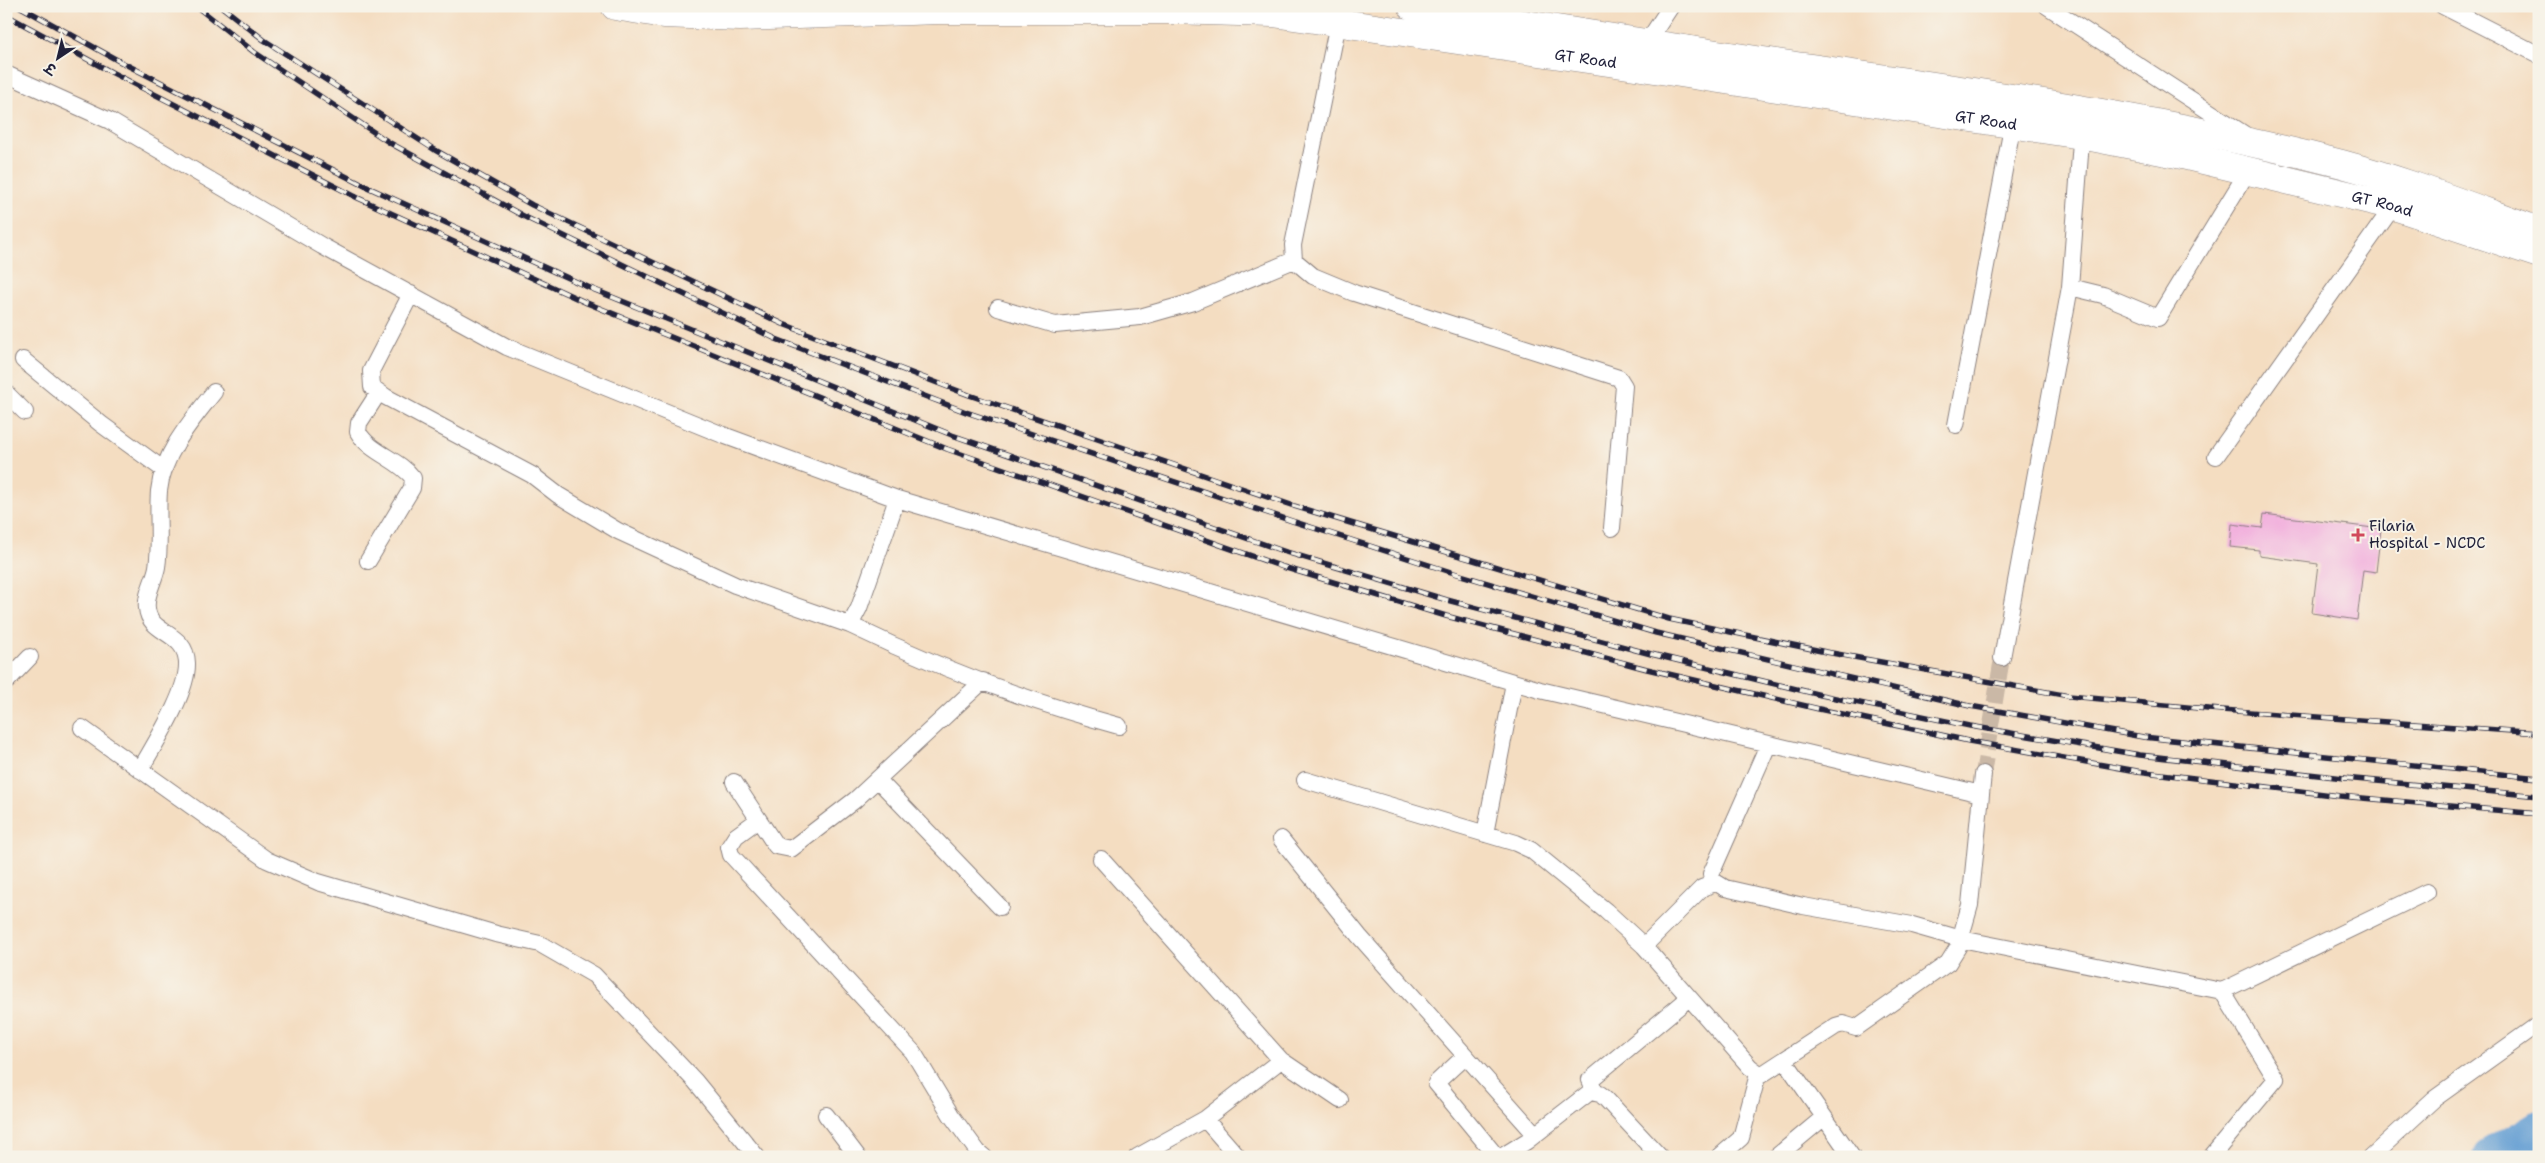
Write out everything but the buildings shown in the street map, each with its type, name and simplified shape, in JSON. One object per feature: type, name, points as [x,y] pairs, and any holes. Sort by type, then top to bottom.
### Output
[{"type":"highway","name":"GT Road","points":[[1412,6],[1483,12],[1646,44],[1795,78]]},
{"type":"highway","name":"GT Road","points":[[622,7],[664,14],[740,17],[938,8],[1273,10],[1338,23],[1795,78],[2016,110],[2085,109],[2258,144],[2345,165],[2401,195],[2539,254]]},
{"type":"highway","name":"GT Road","points":[[2016,110],[2081,135],[2182,155],[2248,171],[2401,195],[2539,231]]},
{"type":"street","points":[[1646,44],[1670,6]]},
{"type":"street","points":[[2047,6],[2258,144]]},
{"type":"street","points":[[2442,6],[2539,54]]},
{"type":"street","points":[[1338,23],[1293,245],[1294,260],[1313,276],[1354,292],[1619,378],[1624,386],[1612,528]]},
{"type":"street","points":[[6,74],[110,121],[322,246],[507,347],[723,435],[897,499],[1514,683],[1768,745],[1981,794]]},
{"type":"street","points":[[2002,658],[2070,287],[2081,135],[2085,109]]},
{"type":"street","points":[[1956,425],[2016,110]]},
{"type":"street","points":[[2070,287],[2103,294],[2158,318],[2248,171]]},
{"type":"street","points":[[2216,456],[2401,195]]},
{"type":"street","points":[[998,308],[1055,325],[1140,317],[1193,302],[1294,260]]},
{"type":"street","points":[[411,294],[371,372],[372,387],[380,392],[532,475],[558,495],[618,531],[735,585],[850,625],[883,642],[1050,708],[1119,726]]},
{"type":"street","points":[[23,360],[101,424],[164,470]]},
{"type":"street","points":[[140,770],[184,686],[187,664],[185,649],[178,640],[153,623],[146,608],[157,566],[159,490],[164,470],[182,433],[214,392]]},
{"type":"street","points":[[368,561],[412,488],[414,478],[406,468],[368,443],[358,432],[359,423],[380,392]]},
{"type":"street","points":[[6,393],[25,412]]},
{"type":"street","points":[[850,625],[859,608],[897,499]]},
{"type":"street","points":[[6,682],[30,657]]},
{"type":"street","points":[[734,782],[776,846],[791,849],[878,780],[983,681]]},
{"type":"street","points":[[1485,834],[1514,683]]},
{"type":"street","points":[[82,728],[268,860],[318,882],[496,934],[540,944],[594,975],[695,1081],[757,1157]]},
{"type":"street","points":[[1715,883],[1711,874],[1768,745]]},
{"type":"street","points":[[1305,780],[1485,834],[1531,850],[1644,946],[1758,1074],[1764,1075],[1836,1026],[1844,1024],[1856,1028],[1948,963],[1961,939],[1970,905],[1983,774]]},
{"type":"street","points":[[878,780],[1000,908]]},
{"type":"street","points":[[758,820],[736,836],[729,847],[731,855],[913,1052],[951,1115],[984,1157]]},
{"type":"street","points":[[1281,839],[1359,936],[1535,1134]]},
{"type":"street","points":[[1102,859],[1281,1060],[1340,1100]]},
{"type":"street","points":[[1644,946],[1702,888],[1715,883],[1735,890],[1803,906],[1912,925],[1961,939],[2222,991],[2427,892]]},
{"type":"street","points":[[2211,1157],[2276,1079],[2222,991]]},
{"type":"street","points":[[1660,1157],[1605,1098],[1595,1092],[1590,1080],[1689,998]]},
{"type":"street","points":[[2371,1157],[2434,1099],[2539,1024]]},
{"type":"street","points":[[1465,1056],[1436,1083],[1497,1157]]},
{"type":"street","points":[[1137,1157],[1205,1119],[1281,1060]]},
{"type":"street","points":[[1785,1061],[1852,1157]]},
{"type":"street","points":[[1719,1157],[1741,1138],[1758,1074]]},
{"type":"street","points":[[1501,1157],[1535,1134],[1586,1093],[1595,1092]]},
{"type":"street","points":[[826,1115],[858,1157]]},
{"type":"street","points":[[1776,1157],[1824,1118]]},
{"type":"street","points":[[1205,1119],[1238,1157]]},
{"type":"waterway","points":[[2490,1157],[2539,1128]]},
{"type":"tunnel","points":[[1983,774],[2002,658]]},
{"type":"railway","points":[[19,6],[119,61],[365,186],[590,288],[952,435],[1286,552],[1447,600],[1651,654],[1821,695],[1970,726],[2140,755],[2344,778],[2539,796]]},
{"type":"railway","points":[[196,6],[254,52],[390,143],[527,218],[776,339],[966,412],[1292,521],[1454,573],[1656,633],[1970,706],[2143,737],[2539,778]]},
{"type":"railway","points":[[221,6],[264,40],[435,150],[532,205],[783,324],[969,395],[1294,506],[1669,619],[1826,652],[2069,696],[2208,709],[2539,733]]},
{"type":"railway","points":[[6,15],[113,73],[358,198],[587,303],[947,449],[1283,567],[1446,616],[1647,669],[1819,709],[1969,741],[2137,771],[2340,796],[2539,814]]},
{"type":"place","name":"Filaria Hospital - NCDC","points":[[2358,535]]}]
